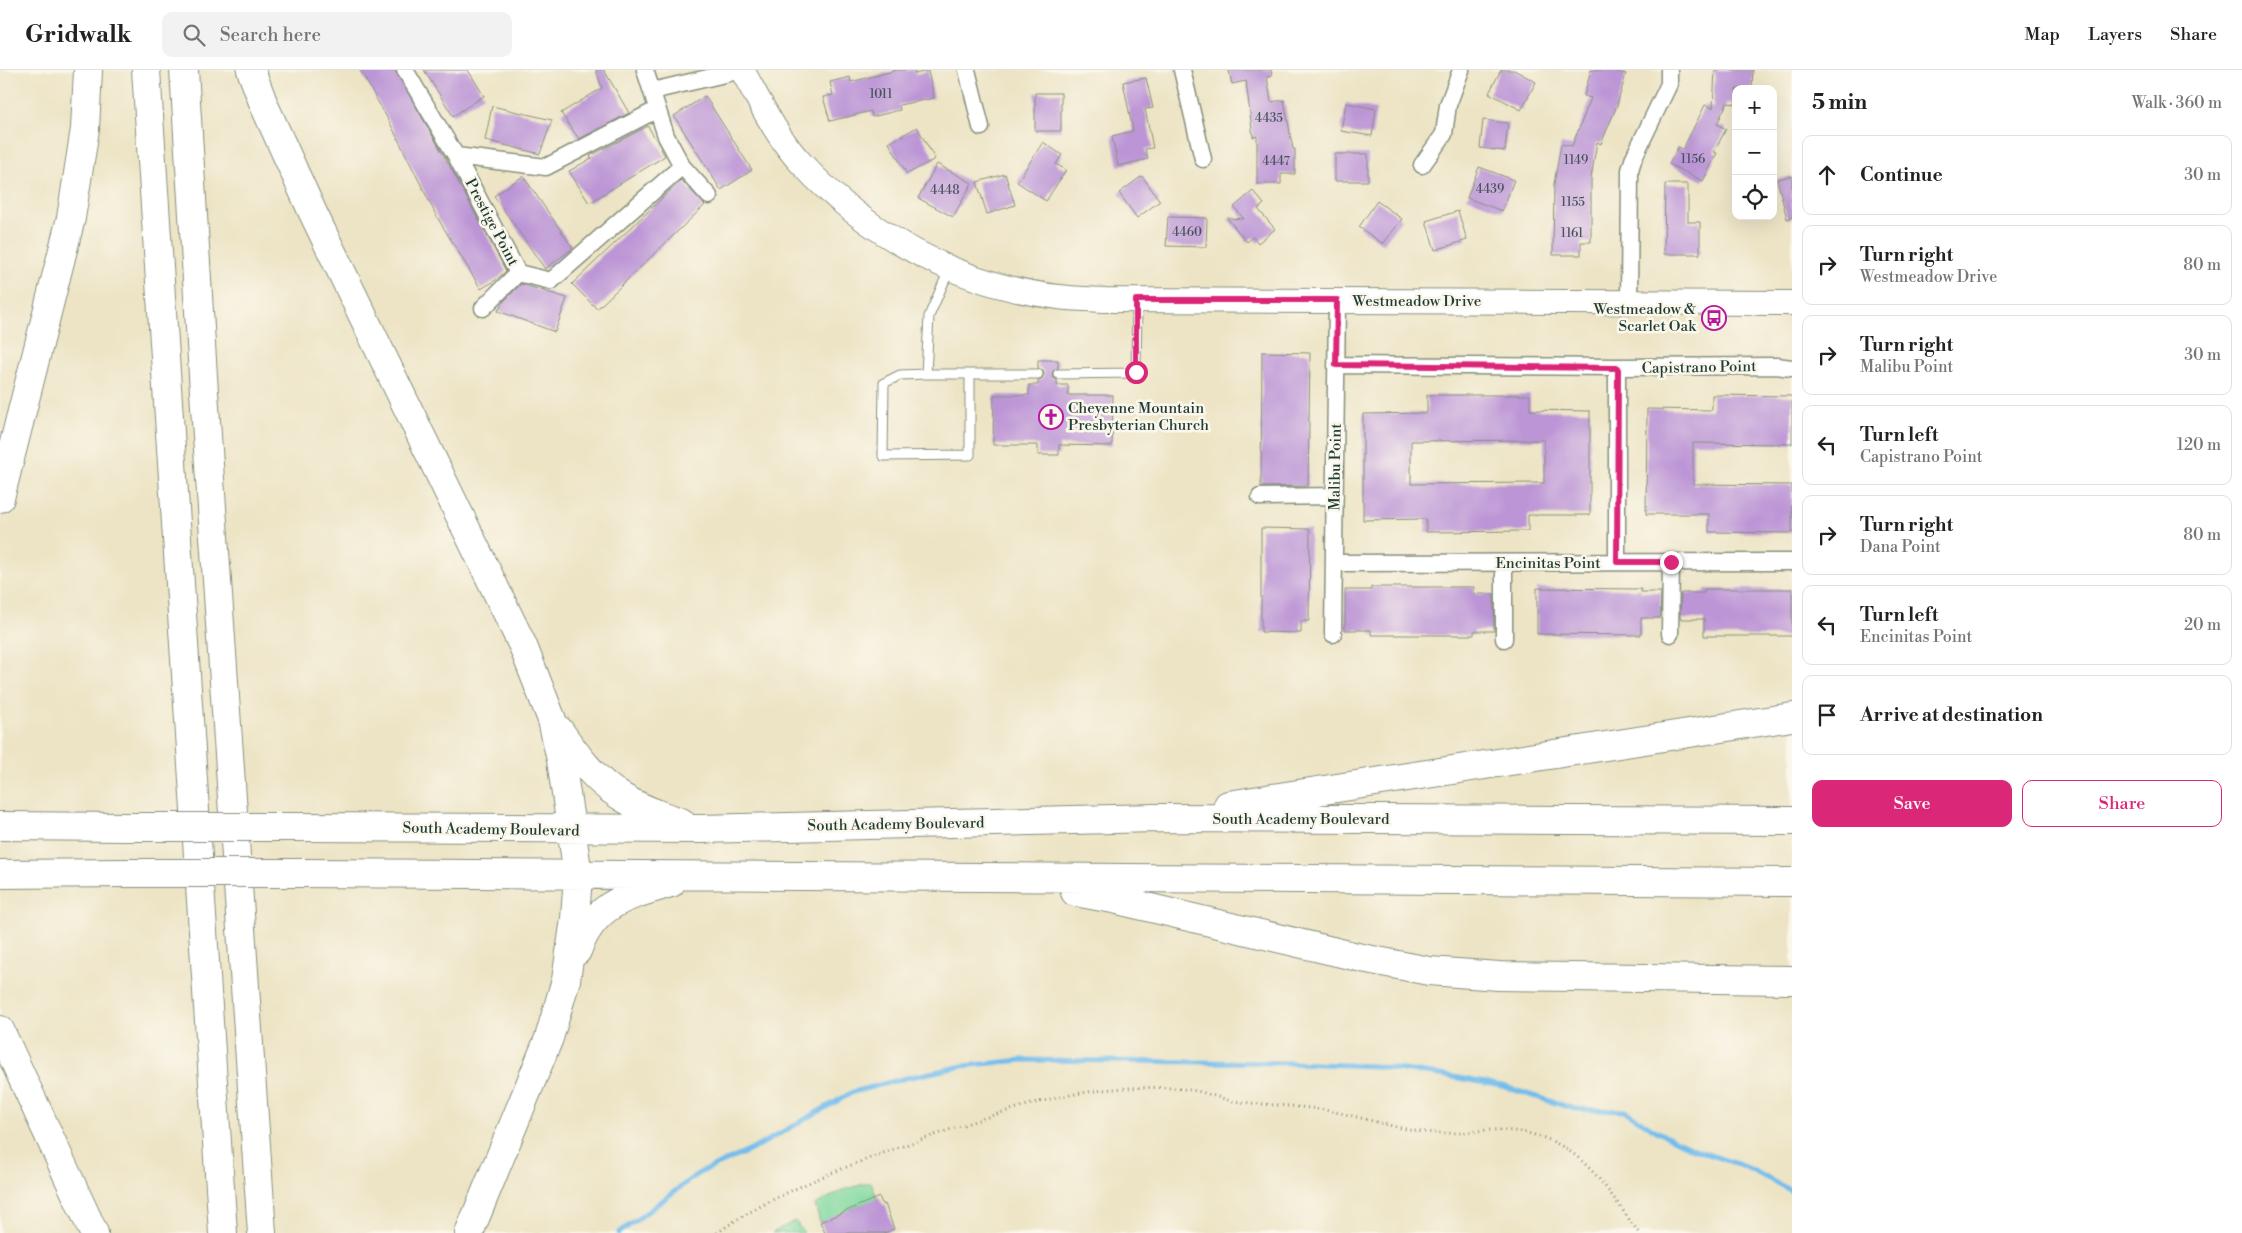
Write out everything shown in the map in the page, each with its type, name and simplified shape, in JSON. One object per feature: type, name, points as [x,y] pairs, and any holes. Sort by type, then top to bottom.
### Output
[{"type":"highway","points":[[0,498],[71,218],[85,129],[88,70]]},
{"type":"highway","points":[[146,70],[224,1233]]},
{"type":"highway","points":[[184,70],[205,411],[262,1233]]},
{"type":"highway","points":[[251,70],[264,105],[313,213],[523,646],[552,720],[572,830],[578,875],[575,919],[566,980]]},
{"type":"highway","points":[[1156,818],[1792,717]]},
{"type":"highway","points":[[552,720],[578,757],[600,783],[621,799],[651,812],[701,829]]},
{"type":"highway","name":"South Academy Boulevard","points":[[0,826],[572,830],[701,829],[1156,818],[1792,822]]},
{"type":"highway","points":[[0,874],[300,873],[1792,882]]},
{"type":"highway","points":[[469,1233],[549,1038],[566,980],[584,932],[598,914],[621,900],[696,876]]},
{"type":"highway","points":[[961,878],[1113,899],[1362,958],[1429,971],[1499,976],[1792,980]]},
{"type":"highway","points":[[0,1030],[94,1233]]},
{"type":"street","name":"Prestige Point","points":[[405,70],[456,156],[518,273],[551,281],[682,166]]},
{"type":"street","points":[[645,70],[656,110],[666,136],[682,166],[709,196]]},
{"type":"street","points":[[652,91],[742,70]]},
{"type":"street","name":"Westmeadow Drive","points":[[742,70],[776,129],[795,156],[840,201],[879,230],[923,256],[971,276],[1015,289],[1059,297],[1136,300],[1792,303]]},
{"type":"street","points":[[967,70],[981,126]]},
{"type":"street","points":[[1182,70],[1203,160]]},
{"type":"street","points":[[1422,165],[1444,134],[1448,105],[1461,70]]},
{"type":"street","points":[[1629,301],[1630,170],[1634,157],[1669,84],[1669,70]]},
{"type":"street","points":[[456,156],[546,167],[656,110]]},
{"type":"street","points":[[483,308],[518,273]]},
{"type":"street","name":"Malibu Point","points":[[1333,634],[1337,300]]},
{"type":"street","name":"Capistrano Point","points":[[1336,365],[1618,368],[1776,366],[1792,368]]},
{"type":"street","points":[[1617,562],[1618,368]]},
{"type":"street","points":[[1260,497],[1335,496]]},
{"type":"street","points":[[1670,634],[1671,562]]},
{"type":"street","name":"Encinitas Point","points":[[1334,563],[1792,562]]},
{"type":"street","points":[[1504,563],[1504,639]]},
{"type":"lane","points":[[926,374],[928,316],[950,268]]},
{"type":"lane","points":[[1058,374],[1136,372],[1136,300]]},
{"type":"lane","points":[[970,374],[970,455],[883,456],[884,383],[900,375],[926,374],[970,374],[1038,374]]},
{"type":"path","points":[[717,1233],[768,1203],[863,1160],[988,1116],[1048,1099],[1083,1092],[1132,1088],[1191,1090],[1215,1098],[1319,1109],[1404,1129],[1428,1132],[1514,1131],[1543,1138],[1569,1149],[1592,1169],[1639,1233]]},
{"type":"green space","points":[[871,1182],[877,1198],[875,1200],[850,1209],[851,1213],[820,1222],[815,1205],[843,1190]]},
{"type":"green space","points":[[795,1221],[804,1233],[772,1233]]},
{"type":"building","points":[[360,70],[395,70],[447,161],[506,271],[481,289],[437,217],[390,123]]},
{"type":"building","points":[[424,70],[468,70],[484,96],[453,116]]},
{"type":"building","points":[[596,70],[604,70],[629,113],[579,139],[561,113],[602,88]]},
{"type":"building","points":[[897,70],[914,70],[915,74],[928,71],[934,98],[899,105],[900,110],[872,117],[871,111],[830,121],[823,97],[833,95],[830,82],[850,77],[851,82]]},
{"type":"building","points":[[1229,70],[1271,70],[1272,76],[1267,77],[1271,102],[1284,100],[1293,149],[1295,149],[1295,174],[1281,174],[1281,184],[1257,184],[1257,136],[1253,137],[1246,81],[1232,84]]},
{"type":"building","points":[[1501,70],[1514,70],[1536,82],[1521,110],[1489,93]]},
{"type":"building","points":[[1591,70],[1611,70],[1626,74],[1617,105],[1601,144],[1597,142],[1591,178],[1591,242],[1581,242],[1581,255],[1553,255],[1554,184],[1561,144],[1572,146],[1591,98],[1584,96]]},
{"type":"building","points":[[1715,70],[1753,70],[1752,85],[1732,85],[1732,104],[1727,103],[1717,124],[1726,129],[1714,152],[1717,153],[1703,181],[1669,164],[1678,147],[1683,149],[1705,105],[1713,108]]},
{"type":"building","points":[[1146,78],[1153,108],[1145,109],[1153,148],[1145,149],[1148,159],[1118,166],[1112,136],[1133,131],[1123,82]]},
{"type":"building","points":[[1035,93],[1061,93],[1061,131],[1035,131]]},
{"type":"building","points":[[705,96],[752,170],[721,190],[674,116]]},
{"type":"building","points":[[1346,103],[1376,109],[1372,136],[1341,131]]},
{"type":"building","points":[[492,106],[552,120],[540,154],[485,140]]},
{"type":"building","points":[[1483,120],[1508,123],[1505,151],[1480,148]]},
{"type":"building","points":[[648,126],[665,156],[589,203],[569,171],[592,158],[590,156]]},
{"type":"building","points":[[917,127],[935,159],[907,174],[889,143]]},
{"type":"building","points":[[1043,142],[1062,155],[1056,164],[1066,170],[1046,201],[1017,182]]},
{"type":"building","points":[[1335,154],[1368,154],[1368,181],[1335,181]]},
{"type":"building","points":[[937,164],[972,183],[953,217],[918,198]]},
{"type":"building","points":[[1479,167],[1514,180],[1502,211],[1467,198]]},
{"type":"building","points":[[1005,174],[1015,205],[987,214],[977,182]]},
{"type":"building","points":[[523,176],[573,248],[545,269],[494,196]]},
{"type":"building","points":[[1142,176],[1160,201],[1137,218],[1119,193]]},
{"type":"building","points":[[1792,176],[1792,218],[1787,219],[1777,179]]},
{"type":"building","points":[[681,180],[705,205],[597,309],[572,284]]},
{"type":"building","points":[[1665,184],[1688,184],[1688,222],[1700,222],[1700,254],[1664,254]]},
{"type":"building","points":[[1253,191],[1264,204],[1258,209],[1275,229],[1258,243],[1253,237],[1247,242],[1227,218],[1244,219],[1234,207]]},
{"type":"building","points":[[1377,201],[1402,219],[1383,244],[1359,227]]},
{"type":"building","points":[[1458,211],[1467,240],[1435,250],[1426,221]]},
{"type":"building","points":[[1168,217],[1207,218],[1206,247],[1166,246]]},
{"type":"building","points":[[521,284],[567,298],[555,332],[498,311],[504,301]]},
{"type":"building","points":[[1262,352],[1310,353],[1308,486],[1261,487]]},
{"type":"building","points":[[1038,360],[1058,360],[1058,368],[1053,371],[1052,377],[1057,380],[1057,385],[1068,385],[1068,395],[1113,395],[1112,446],[1059,445],[1059,455],[1038,455],[1038,445],[993,445],[994,395],[1029,395],[1029,385],[1038,385],[1038,380],[1042,379],[1044,374],[1043,370],[1038,368]]},
{"type":"building","points":[[1427,395],[1530,395],[1530,410],[1590,411],[1590,515],[1528,515],[1528,531],[1426,532],[1426,519],[1363,520],[1363,414],[1427,413]],"holes":[[[1544,440],[1544,483],[1411,484],[1411,441]]]},
{"type":"building","points":[[1712,395],[1792,396],[1792,444],[1693,443],[1693,484],[1792,485],[1792,533],[1709,532],[1709,514],[1646,514],[1647,409],[1712,410]]},
{"type":"building","points":[[1261,528],[1310,529],[1309,621],[1301,621],[1301,633],[1261,632]]},
{"type":"building","points":[[1371,587],[1474,587],[1474,594],[1494,594],[1494,631],[1474,631],[1474,635],[1371,635],[1371,630],[1345,630],[1345,590],[1371,590]]},
{"type":"building","points":[[1537,588],[1641,589],[1641,592],[1661,592],[1660,618],[1641,618],[1641,635],[1537,634]]},
{"type":"building","points":[[1704,589],[1792,589],[1792,636],[1704,636],[1704,619],[1680,619],[1681,593],[1704,593]]},
{"type":"building","points":[[879,1197],[883,1205],[885,1204],[894,1229],[884,1233],[825,1233],[820,1222]]},
{"type":"waterway","points":[[619,1233],[699,1173],[751,1150],[853,1092],[963,1066],[1022,1060],[1291,1063],[1373,1066],[1447,1076],[1502,1086],[1575,1109],[1625,1111],[1658,1132],[1696,1150],[1746,1167],[1792,1191]]},
{"type":"place","name":"Westmeadow & Scarlet Oak","points":[[1714,318]]},
{"type":"place","name":"Cheyenne Mountain Presbyterian Church","points":[[1051,417]]},
{"type":"route","points":[[1136,372],[1136,300],[1337,300],[1336,365],[1618,368],[1617,562],[1671,562]]}]
